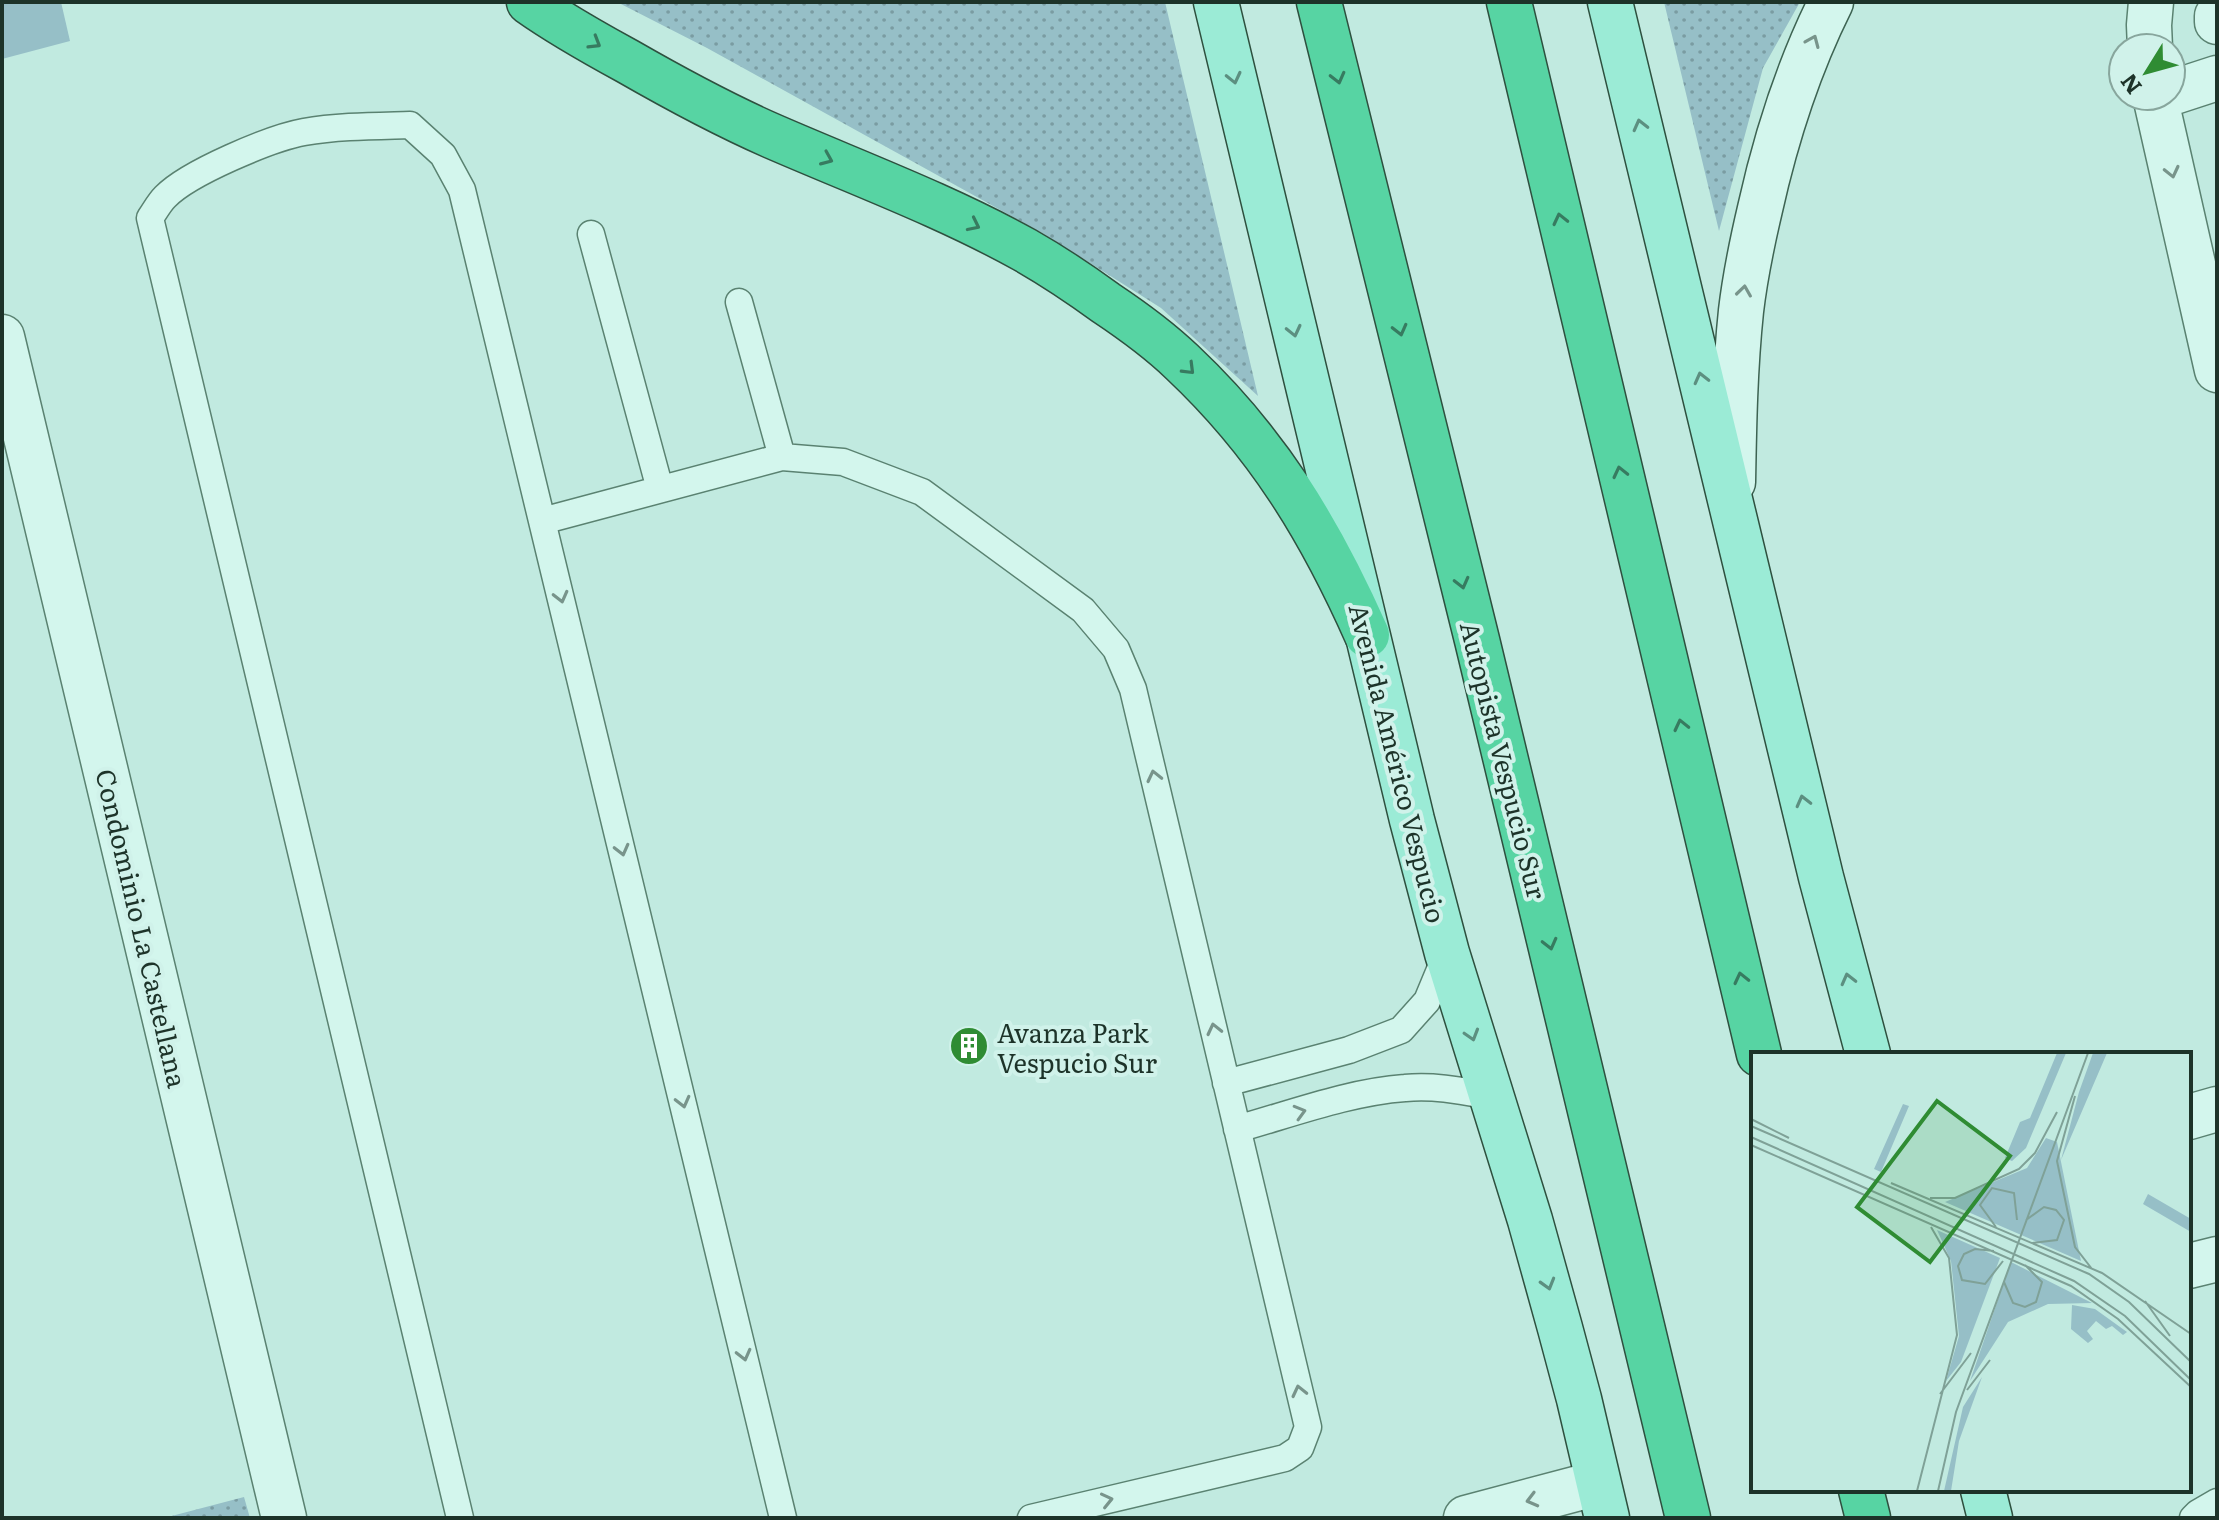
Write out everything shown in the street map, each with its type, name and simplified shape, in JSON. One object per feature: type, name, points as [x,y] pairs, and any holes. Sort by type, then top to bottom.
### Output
[{"type":"highway","points":[[529,2],[683,93],[771,135],[904,191],[1025,251],[1143,328],[1214,394],[1245,427],[1274,466],[1321,539],[1367,635]]},
{"type":"highway","name":"Autopista Vespucio Sur","points":[[1319,2],[1688,1518]]},
{"type":"highway","points":[[1509,2],[1759,1052]]},
{"type":"highway","points":[[1862,1492],[1868,1518]]},
{"type":"main road","name":"Avenida Américo Vespucio","points":[[1216,2],[1367,635],[1447,953],[1553,1301],[1602,1500]]},
{"type":"main road","points":[[1610,2],[1821,877],[1867,1052]]},
{"type":"main road","points":[[1984,1492],[1990,1518]]},
{"type":"street","points":[[1732,508],[1741,311],[1749,254],[1780,127],[1800,71],[1831,2]]},
{"type":"street","points":[[2149,32],[2151,2]]},
{"type":"street","points":[[2217,16],[2217,22]]},
{"type":"street","points":[[2187,88],[2217,78]]},
{"type":"street","points":[[2164,112],[2217,370]]},
{"type":"street","name":"Condominio La Castellana","points":[[2,337],[284,1518]]},
{"type":"street","points":[[2191,1116],[2217,1109]]},
{"type":"street","points":[[2191,1266],[2217,1259]]},
{"type":"street","points":[[1466,1518],[1602,1500]]},
{"type":"lane","points":[[460,1518],[150,218],[165,197],[191,179],[243,152],[302,132],[366,126],[410,125],[443,155],[462,190],[783,1518]]},
{"type":"lane","points":[[591,234],[660,489]]},
{"type":"lane","points":[[739,302],[782,457]]},
{"type":"lane","points":[[542,521],[782,457],[843,462],[922,492],[1083,610],[1116,649],[1133,689],[1308,1427],[1300,1448],[1285,1458],[1031,1518]]},
{"type":"lane","points":[[1226,1083],[1349,1050],[1401,1030],[1427,1001],[1447,953]]},
{"type":"lane","points":[[1237,1129],[1363,1094],[1406,1088],[1445,1089],[1491,1096]]},
{"type":"lane","points":[[2193,1518],[2217,1502]]},
{"type":"shaded area","points":[[2,2],[61,2],[70,41],[2,59]]},
{"type":"shaded area","points":[[617,2],[1165,2],[1258,396],[1161,308],[1044,234],[707,48]]},
{"type":"shaded area","points":[[1664,2],[1800,2],[1763,68],[1719,231]]},
{"type":"shaded area","points":[[244,1497],[250,1518],[164,1518]]},
{"type":"place","name":"Avanza Park Vespucio Sur","points":[[969,1046]]}]
